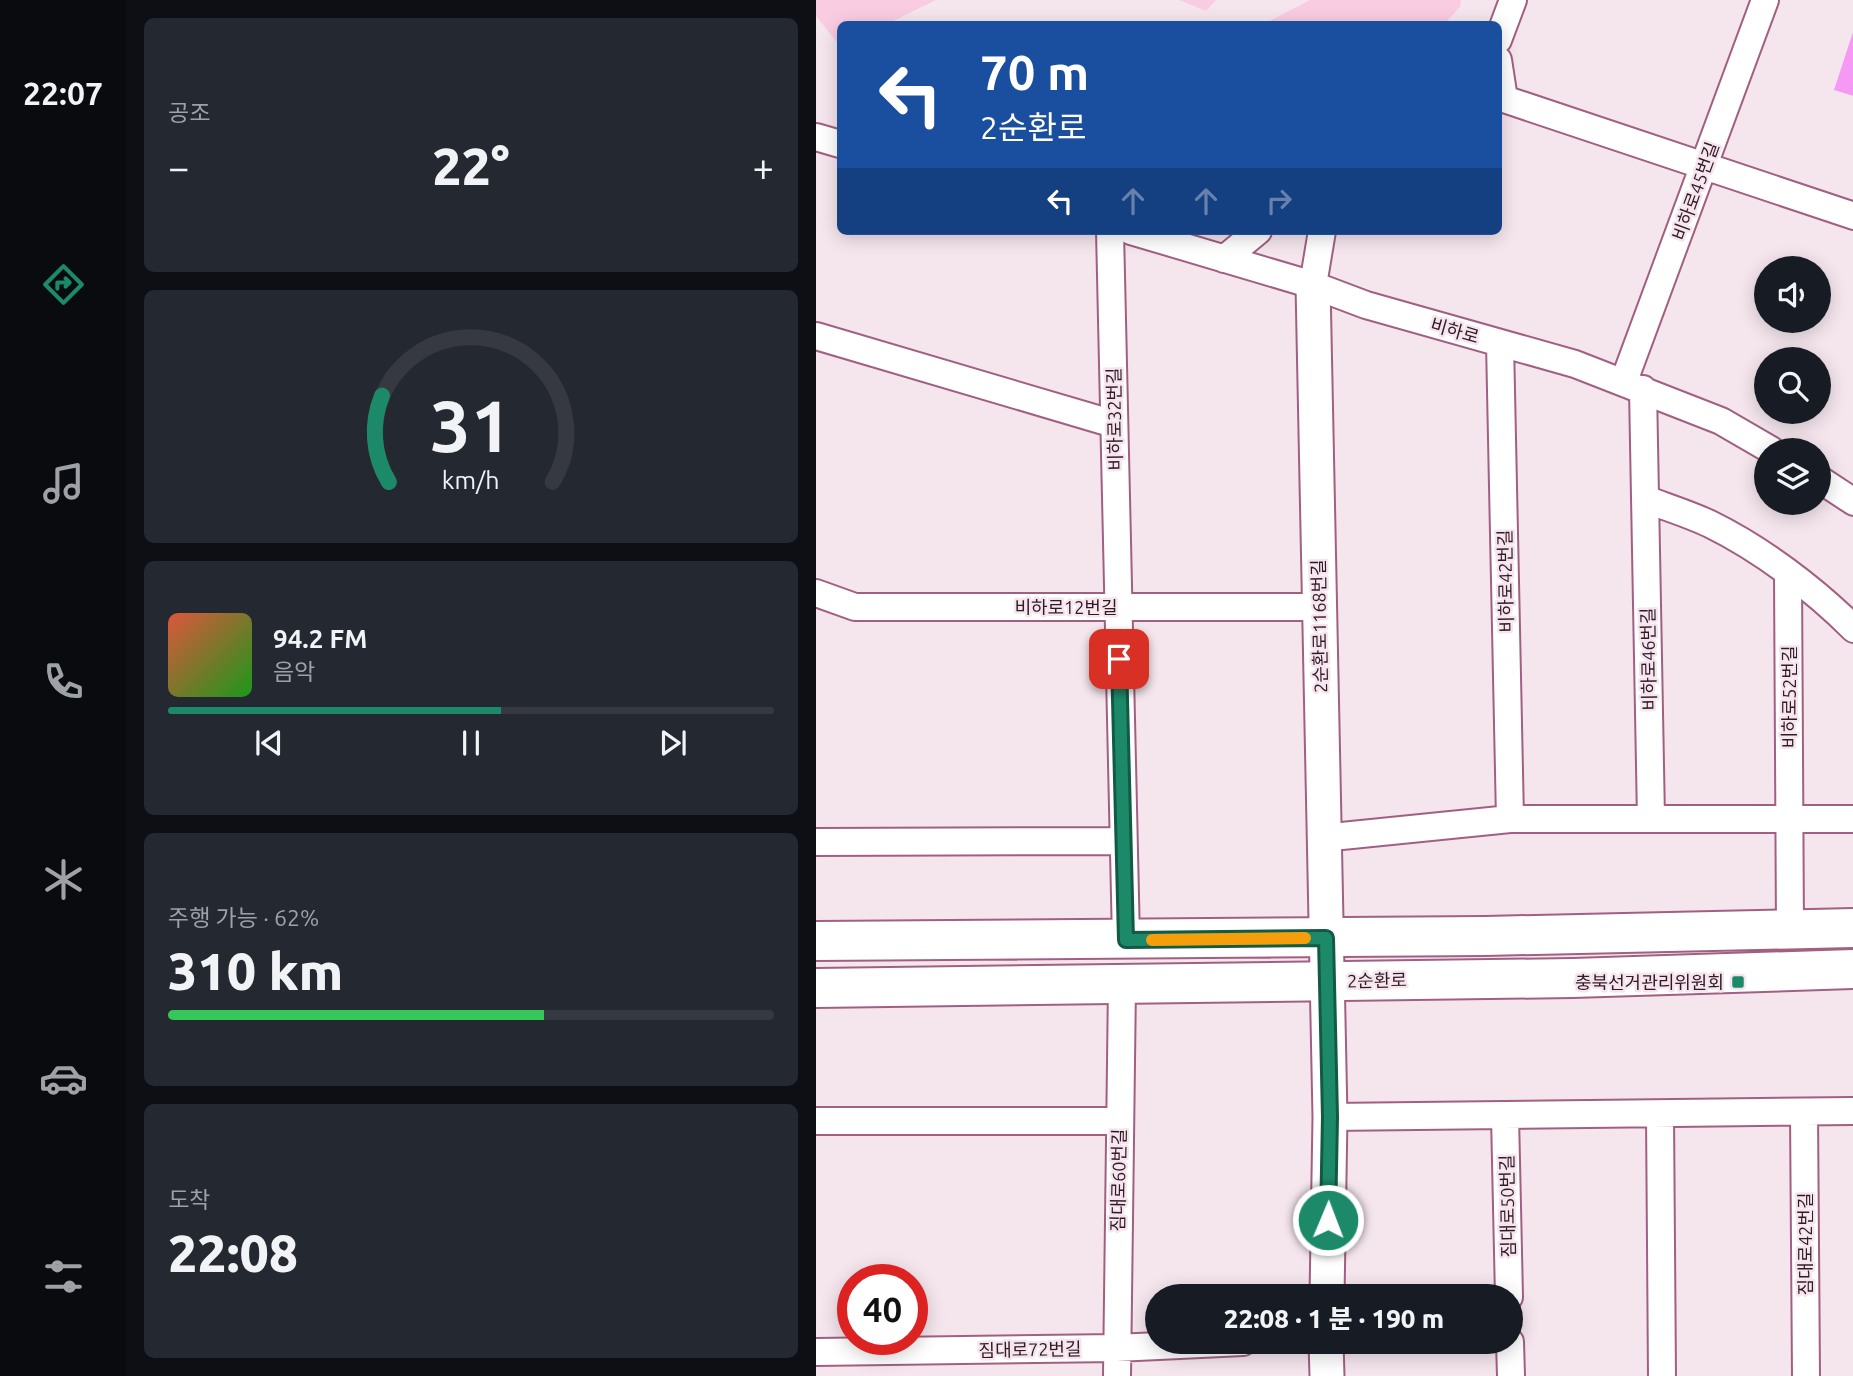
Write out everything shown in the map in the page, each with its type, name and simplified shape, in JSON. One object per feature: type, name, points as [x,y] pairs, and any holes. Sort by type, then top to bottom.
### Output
[{"type":"main road","name":"2순환로","points":[[816,988],[1122,984],[1327,962],[1790,930],[1854,928]]},
{"type":"main road","name":"2순환로","points":[[816,941],[1126,940],[1327,962],[1854,969]]},
{"type":"street","points":[[1502,29],[1513,0]]},
{"type":"street","name":"비하로45번길","points":[[1634,385],[1704,165],[1765,0]]},
{"type":"street","points":[[1502,86],[1504,99],[1854,216]]},
{"type":"street","points":[[816,137],[837,143]]},
{"type":"street","name":"비하로32번길","points":[[1110,235],[1126,940]]},
{"type":"street","name":"비하로","points":[[1144,235],[1634,385],[1721,421],[1754,440]]},
{"type":"street","points":[[1224,259],[1253,235]]},
{"type":"street","points":[[1313,285],[1321,235]]},
{"type":"street","name":"2순환로1168번길","points":[[1313,285],[1322,838],[1330,1117],[1327,1284]]},
{"type":"street","points":[[816,336],[1114,424]]},
{"type":"street","name":"비하로42번길","points":[[1500,343],[1510,820]]},
{"type":"street","name":"비하로46번길","points":[[1634,385],[1644,499],[1651,820]]},
{"type":"street","points":[[1831,487],[1854,502]]},
{"type":"street","points":[[1644,499],[1711,524],[1788,575],[1854,629]]},
{"type":"street","name":"비하로52번길","points":[[1788,575],[1790,930]]},
{"type":"street","name":"비하로12번길","points":[[816,593],[855,607],[1318,607]]},
{"type":"street","points":[[1322,838],[1510,820],[1854,819]]},
{"type":"street","points":[[816,842],[1122,841]]},
{"type":"street","name":"짐대로60번길","points":[[1117,1376],[1122,984]]},
{"type":"street","points":[[1330,1117],[1854,1111]]},
{"type":"street","name":"짐대로42번길","points":[[1804,1112],[1806,1376]]},
{"type":"street","points":[[1661,1114],[1662,1376]]},
{"type":"street","name":"짐대로50번길","points":[[1504,1116],[1509,1284]]},
{"type":"street","points":[[816,1121],[1119,1121]]},
{"type":"street","name":"짐대로72번길","points":[[816,1352],[1145,1347]]},
{"type":"street","points":[[1326,1354],[1327,1376]]},
{"type":"street","points":[[1510,1354],[1511,1376]]},
{"type":"shaded area","points":[[816,0],[936,0],[893,21],[837,21],[837,42],[816,16]]},
{"type":"shaded area","points":[[1179,0],[1216,0],[1206,11]]},
{"type":"shaded area","points":[[1310,0],[1461,0],[1460,7],[1447,21],[1270,21]]},
{"type":"building","points":[[1854,32],[1854,96],[1834,90]]},
{"type":"slow traffic","points":[[1152,940],[1305,938]]},
{"type":"place","name":"충북선거관리위원회","points":[[1738,982]]},
{"type":"route","points":[[1119,659],[1126,940],[1326,938],[1330,1117],[1328,1220]]}]
